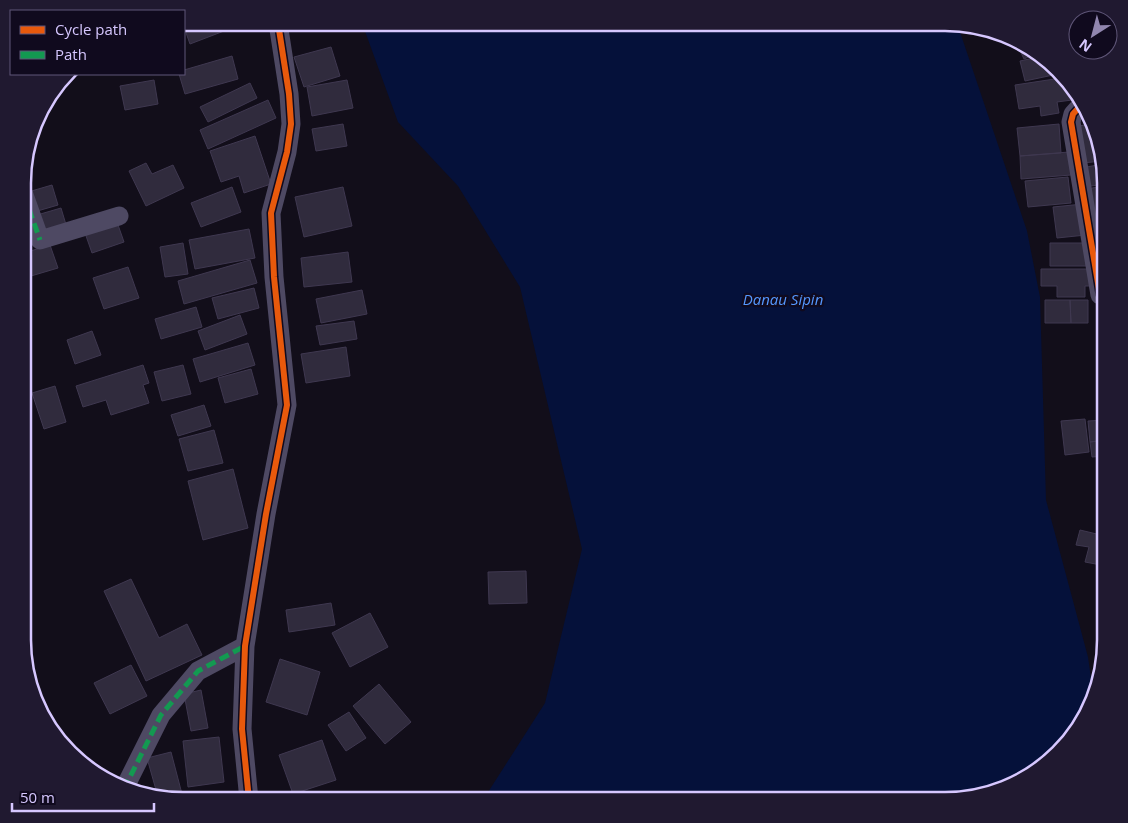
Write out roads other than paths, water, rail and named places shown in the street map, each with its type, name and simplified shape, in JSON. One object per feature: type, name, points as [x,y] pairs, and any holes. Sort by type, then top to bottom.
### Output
[{"type":"street","points":[[248,791],[242,729],[244,646],[266,514],[287,405],[274,276],[271,214],[287,152],[291,124],[289,94],[279,31]]},
{"type":"street","points":[[1077,109],[1073,114],[1071,122],[1096,270]]},
{"type":"street","points":[[31,215],[40,240],[119,216]]},
{"type":"street","points":[[128,781],[161,715],[198,671],[244,646]]},
{"type":"water","name":"Danau Sipin","points":[[365,31],[960,33],[1027,231],[1040,297],[1046,500],[1088,657],[1091,681],[1076,716],[1052,747],[1029,766],[994,784],[974,789],[945,792],[488,791],[545,703],[582,549],[520,287],[458,186],[398,122]]}]
